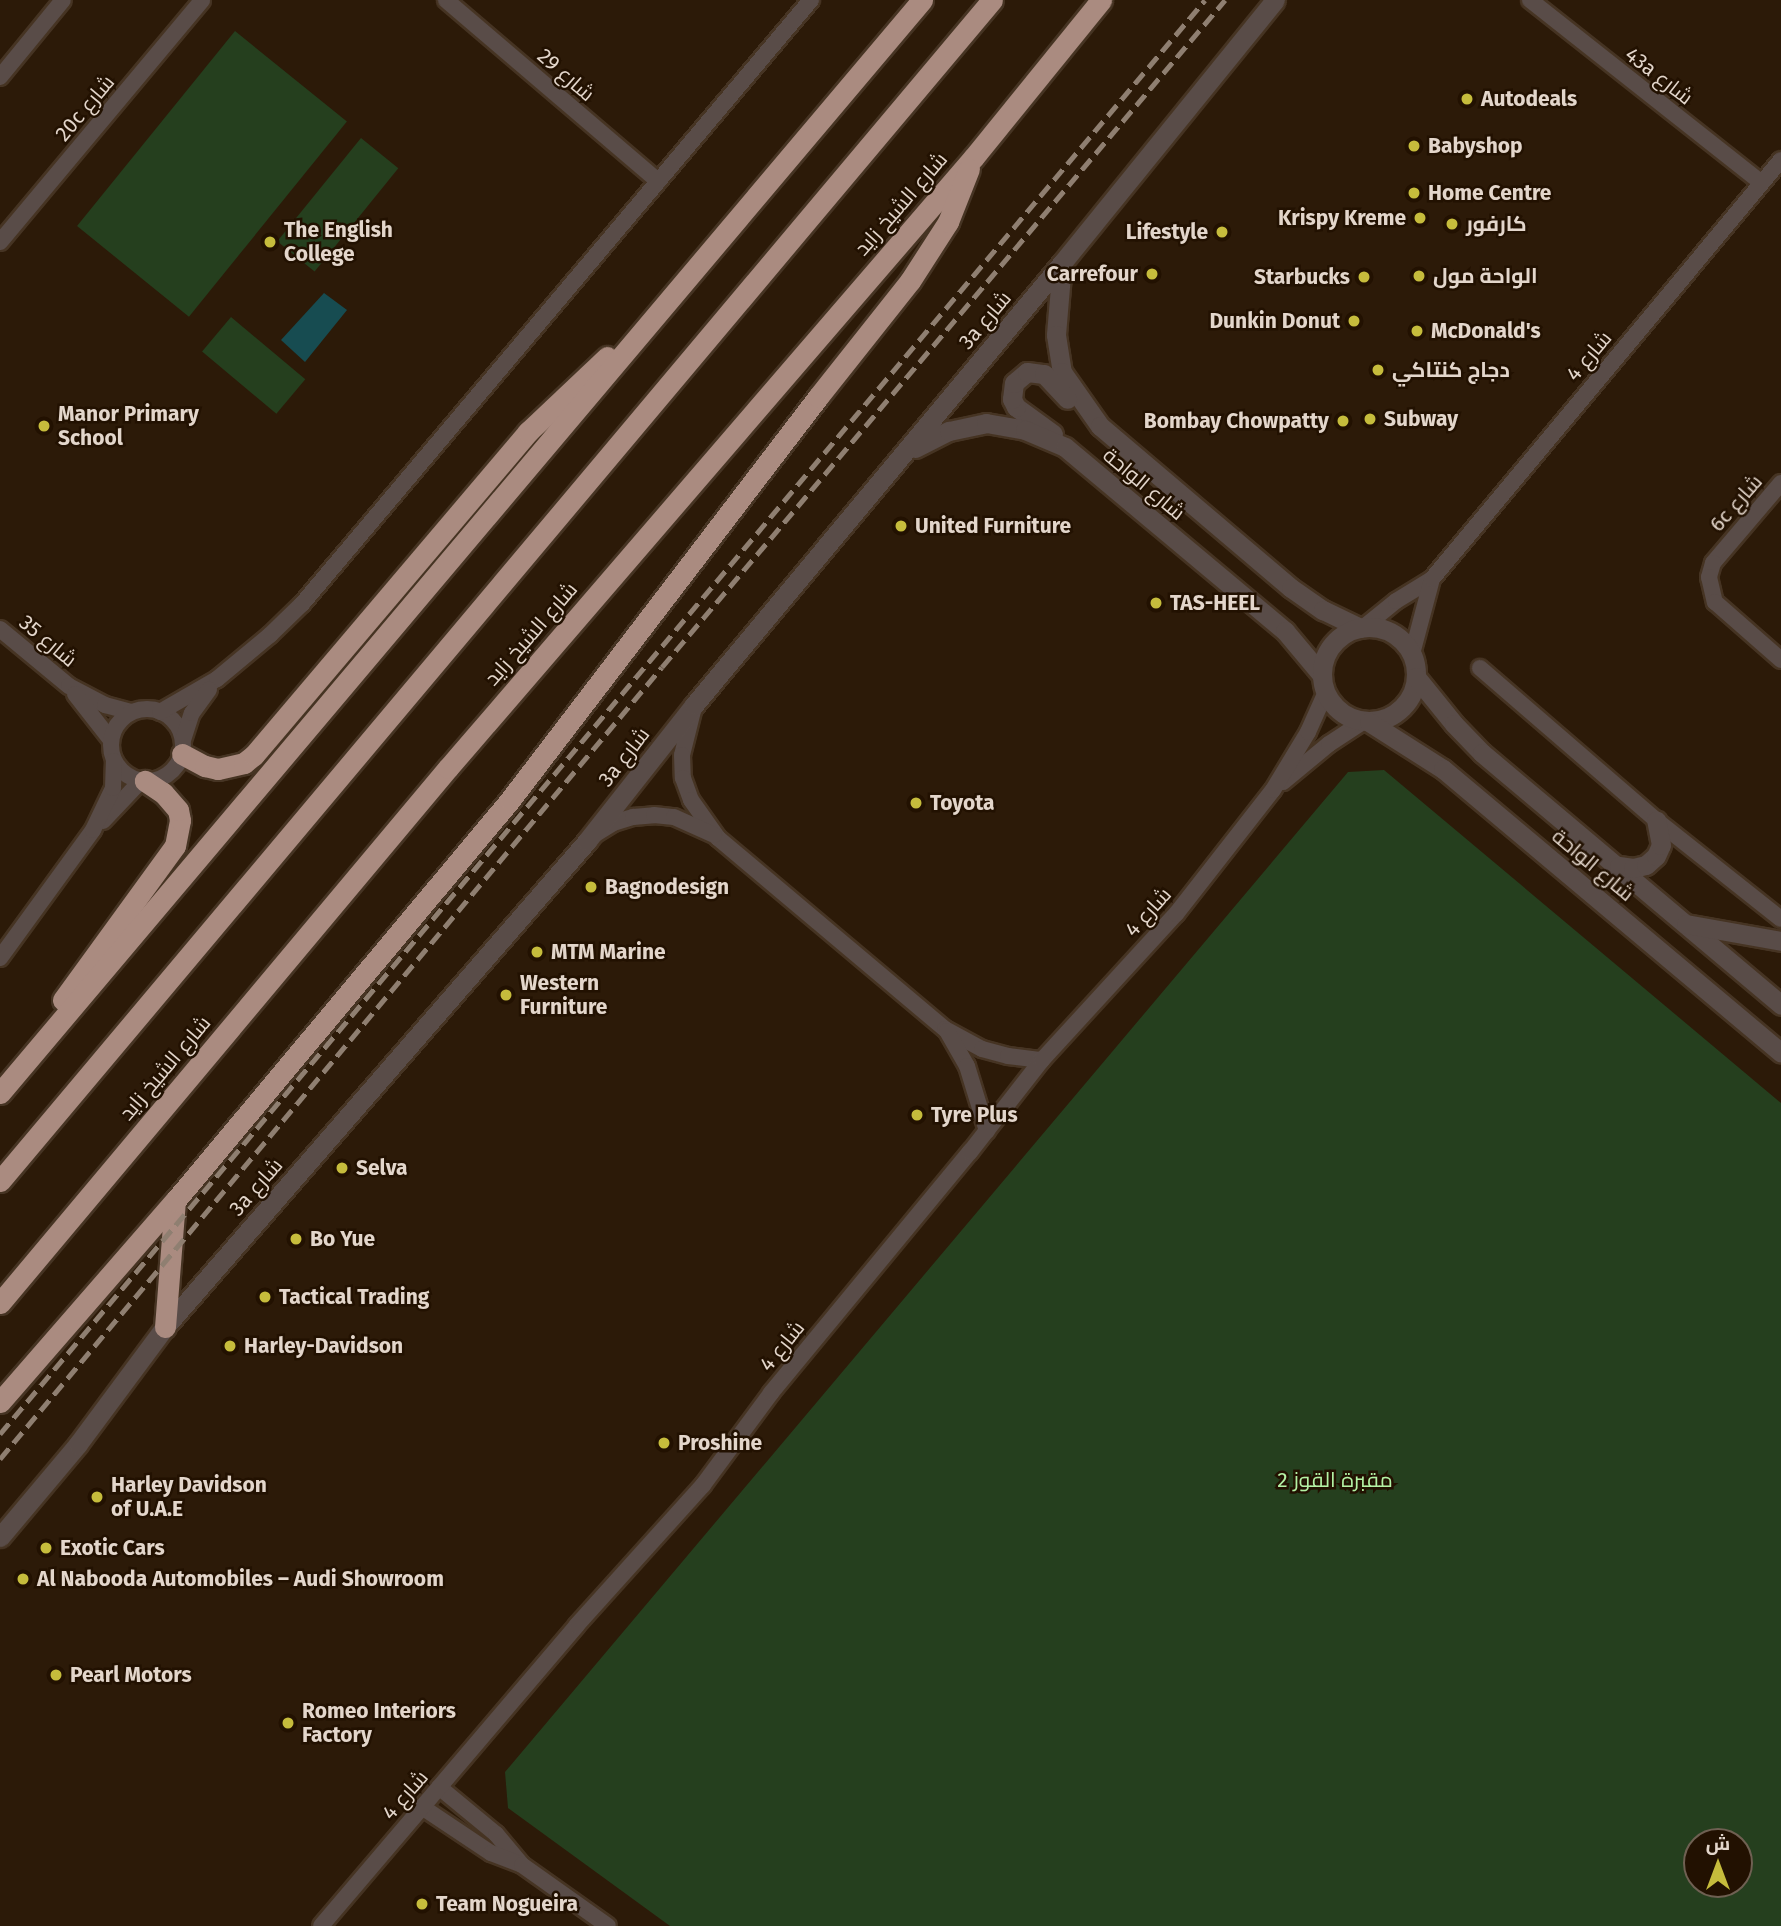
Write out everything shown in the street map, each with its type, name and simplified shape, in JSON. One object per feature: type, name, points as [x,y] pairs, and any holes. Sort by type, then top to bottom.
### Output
[{"type":"highway","points":[[0,1093],[922,0]]},
{"type":"highway","points":[[0,1181],[992,0]]},
{"type":"highway","name":"شارع الشيخ زايد","points":[[0,1303],[448,768],[974,157],[1101,0]]},
{"type":"highway","points":[[0,1402],[175,1201],[510,800],[817,397],[910,281],[948,222],[974,157]]},
{"type":"highway","points":[[182,747],[205,766],[218,769],[244,763],[254,755],[528,432],[579,381],[637,335]]},
{"type":"highway","points":[[19,1070],[62,1002],[175,846],[180,820],[178,810],[163,793],[143,781]]},
{"type":"highway","points":[[165,1327],[175,1201]]},
{"type":"street","points":[[0,76],[63,0]]},
{"type":"street","name":"شارع 29","points":[[446,0],[658,181]]},
{"type":"street","points":[[160,712],[217,679],[302,604],[811,0]]},
{"type":"street","name":"3a شارع","points":[[0,1537],[78,1444],[165,1327],[587,841],[694,705],[1062,264],[1275,0]]},
{"type":"street","name":"43a شارع","points":[[1530,0],[1762,183]]},
{"type":"street","name":"20c شارع","points":[[0,242],[194,3]]},
{"type":"street","name":"شارع 4","points":[[1362,627],[1396,600],[1432,579],[1781,160]]},
{"type":"street","name":"شارع الواحة","points":[[1062,264],[1056,316],[1058,354],[1068,384],[1100,426],[1291,588],[1323,610],[1362,627]]},
{"type":"street","points":[[1066,447],[1045,427],[1016,407],[1011,391],[1020,376],[1027,372],[1044,374],[1070,404],[1100,426]]},
{"type":"street","name":"شارع الواحة","points":[[902,456],[949,431],[986,424],[1025,430],[1066,447],[1285,631],[1323,684]]},
{"type":"street","name":"6c شارع","points":[[1781,483],[1722,551],[1713,563],[1709,577],[1715,602],[1781,660]]},
{"type":"street","name":"شارع 4","points":[[1412,654],[1432,579]]},
{"type":"street","points":[[1362,627],[1393,633],[1412,654],[1416,677],[1414,691],[1401,708],[1383,720],[1366,722],[1348,717],[1335,707],[1323,684],[1328,649],[1337,639],[1362,627]]},
{"type":"street","name":"شارع 35","points":[[0,629],[69,686],[105,705],[131,712]]},
{"type":"street","points":[[1480,667],[1656,820],[1781,919]]},
{"type":"street","name":"شارع الواحة","points":[[1416,677],[1454,724],[1482,753],[1781,1005]]},
{"type":"street","points":[[114,761],[130,778],[143,781],[168,774],[182,747],[192,713],[217,679]]},
{"type":"street","name":"شارع 4","points":[[321,1926],[577,1625],[703,1485],[771,1393],[987,1131],[1042,1060],[1176,914],[1273,790],[1308,732],[1323,684]]},
{"type":"street","name":"شارع 35","points":[[69,686],[111,740]]},
{"type":"street","points":[[694,705],[682,755],[683,778],[691,800],[719,838],[946,1029],[982,1049],[1042,1060]]},
{"type":"street","points":[[93,830],[113,788],[114,761],[111,740],[118,724],[131,712],[150,709],[160,712],[175,723],[182,747]]},
{"type":"street","name":"شارع الواحة","points":[[1366,722],[1443,769],[1781,1053]]},
{"type":"street","name":"شارع 4","points":[[1273,790],[1329,744],[1366,722]]},
{"type":"street","points":[[0,958],[93,830],[143,781]]},
{"type":"street","points":[[587,841],[613,823],[653,815],[674,817],[719,838]]},
{"type":"street","points":[[1619,866],[1633,868],[1646,865],[1656,856],[1661,845],[1656,820]]},
{"type":"street","points":[[1685,924],[1781,941]]},
{"type":"street","points":[[946,1029],[967,1066],[987,1131]]},
{"type":"street","points":[[439,1787],[496,1833],[522,1865]]},
{"type":"street","points":[[422,1807],[492,1853],[522,1865],[608,1926]]},
{"type":"green space","points":[[235,31],[347,122],[189,317],[77,226]]},
{"type":"green space","points":[[361,138],[398,168],[315,272],[277,241]]},
{"type":"green space","points":[[231,317],[305,379],[276,414],[202,351]]},
{"type":"green space","name":"مقبرة القوز 2","points":[[1384,770],[1781,1103],[1781,1926],[670,1926],[508,1808],[505,1772],[1348,772]]},
{"type":"water","points":[[324,293],[347,310],[305,362],[281,340]]},
{"type":"railway","points":[[0,1434],[1205,0]]},
{"type":"railway","points":[[0,1459],[662,667],[1225,0]]},
{"type":"place","name":"Autodeals","points":[[1467,99]]},
{"type":"place","name":"Babyshop","points":[[1414,146]]},
{"type":"place","name":"Home Centre","points":[[1414,193]]},
{"type":"place","name":"Krispy Kreme","points":[[1420,218]]},
{"type":"place","name":"كارفور","points":[[1452,224]]},
{"type":"place","name":"Lifestyle","points":[[1222,232]]},
{"type":"place","name":"The English College","points":[[270,242]]},
{"type":"place","name":"Carrefour","points":[[1152,274]]},
{"type":"place","name":"الواحة مول","points":[[1419,276]]},
{"type":"place","name":"Starbucks","points":[[1364,277]]},
{"type":"place","name":"Dunkin Donut","points":[[1354,321]]},
{"type":"place","name":"McDonald's","points":[[1417,331]]},
{"type":"place","name":"دجاج كنتاكي","points":[[1378,370]]},
{"type":"place","name":"Subway","points":[[1370,419]]},
{"type":"place","name":"Bombay Chowpatty","points":[[1343,421]]},
{"type":"place","name":"Manor Primary School","points":[[44,426]]},
{"type":"place","name":"United Furniture","points":[[901,526]]},
{"type":"place","name":"TAS-HEEL","points":[[1156,603]]},
{"type":"place","name":"Toyota","points":[[916,803]]},
{"type":"place","name":"Bagnodesign","points":[[591,887]]},
{"type":"place","name":"MTM Marine","points":[[537,952]]},
{"type":"place","name":"Western Furniture","points":[[506,995]]},
{"type":"place","name":"Tyre Plus","points":[[917,1115]]},
{"type":"place","name":"Selva","points":[[342,1168]]},
{"type":"place","name":"Bo Yue","points":[[296,1239]]},
{"type":"place","name":"Tactical Trading","points":[[265,1297]]},
{"type":"place","name":"Harley-Davidson","points":[[230,1346]]},
{"type":"place","name":"Proshine","points":[[664,1443]]},
{"type":"place","name":"Harley Davidson of U.A.E","points":[[97,1497]]},
{"type":"place","name":"Exotic Cars","points":[[46,1548]]},
{"type":"place","name":"Al Nabooda Automobiles – Audi Showroom","points":[[23,1579]]},
{"type":"place","name":"Pearl Motors","points":[[56,1675]]},
{"type":"place","name":"Romeo Interiors Factory","points":[[288,1723]]},
{"type":"place","name":"Team Nogueira","points":[[422,1904]]}]
